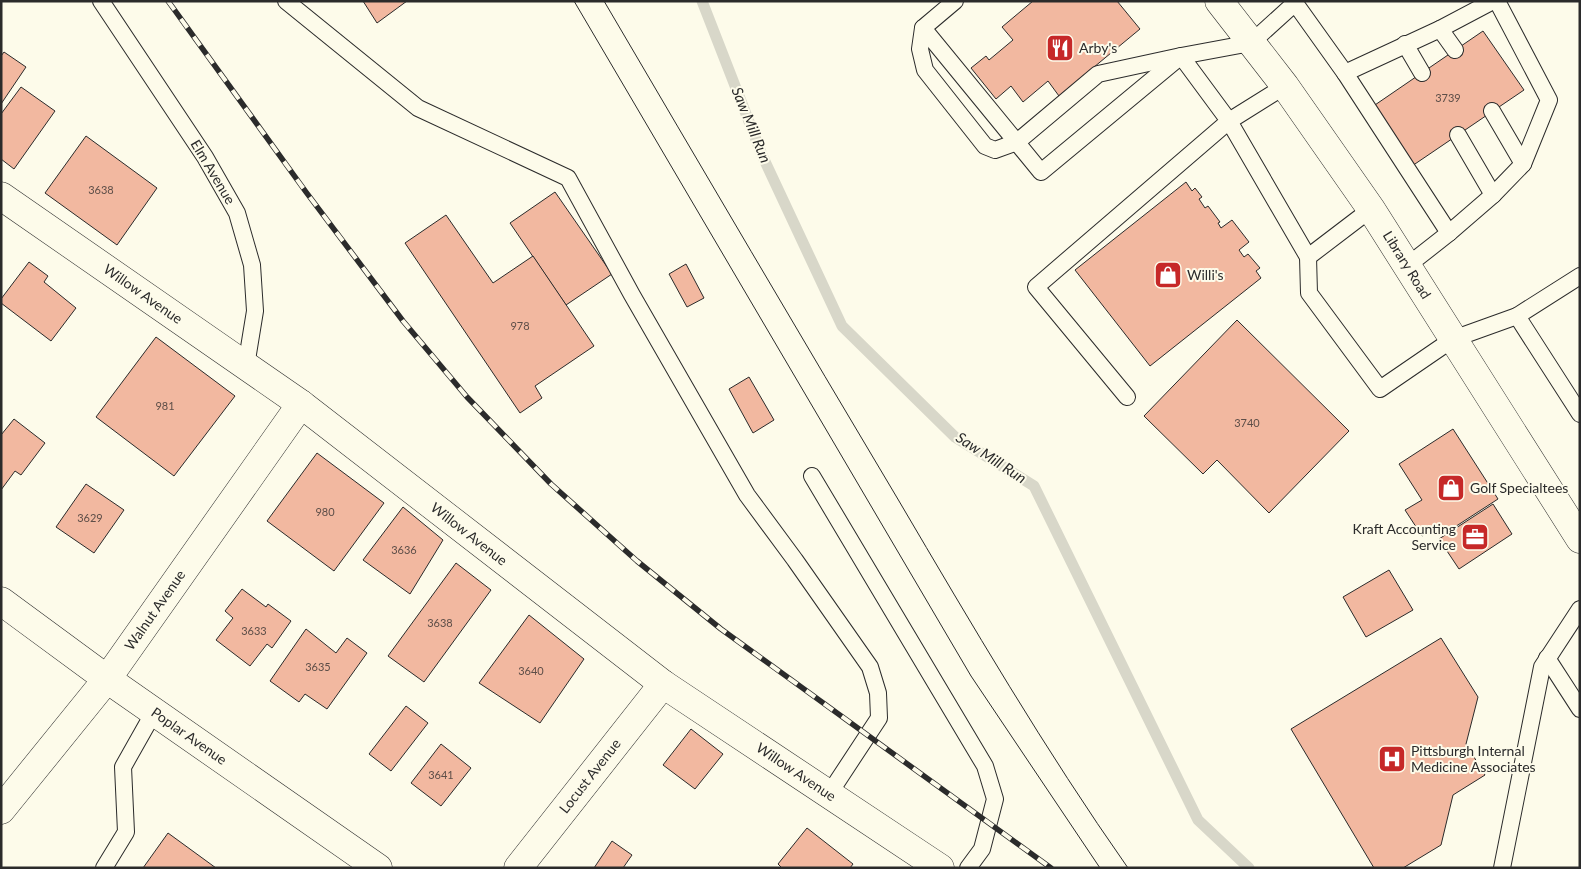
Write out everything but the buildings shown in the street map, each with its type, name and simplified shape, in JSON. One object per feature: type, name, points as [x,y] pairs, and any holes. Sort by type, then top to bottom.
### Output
[{"type":"street","name":"Library Road","points":[[1218,1],[1285,86],[1371,209],[1580,540]]},
{"type":"street","name":"Willow Avenue","points":[[1,196],[301,404],[663,684],[940,868]]},
{"type":"street","name":"Walnut Avenue","points":[[1,810],[107,679],[301,404]]},
{"type":"street","name":"Poplar Avenue","points":[[1,601],[107,679],[378,868]]},
{"type":"street","name":"Locust Avenue","points":[[518,868],[663,684]]},
{"type":"lane","name":"Elm Avenue","points":[[101,1],[206,156],[237,213],[252,265],[255,311],[246,366]]},
{"type":"lane","points":[[286,1],[418,108],[568,178],[632,295],[747,495],[870,667],[878,694],[878,718],[829,794]]},
{"type":"lane","points":[[955,1],[923,28],[920,49],[925,70],[985,146],[995,150],[1017,142],[1098,74],[1251,43],[1294,2],[1345,73],[1449,233]]},
{"type":"lane","points":[[1345,73],[1495,1],[1549,100],[1523,164],[1493,196],[1407,266]]},
{"type":"lane","points":[[923,28],[1041,172],[1181,56]]},
{"type":"lane","points":[[1440,29],[1455,50]]},
{"type":"lane","points":[[1404,44],[1422,74]]},
{"type":"lane","points":[[1181,56],[1230,122],[1308,257],[1308,293],[1380,390],[1453,339],[1517,316],[1580,276]]},
{"type":"lane","points":[[1127,397],[1036,287],[1230,122],[1285,86]]},
{"type":"lane","points":[[1492,111],[1523,164]]},
{"type":"lane","points":[[1458,134],[1493,196]]},
{"type":"lane","points":[[1308,257],[1371,209]]},
{"type":"lane","points":[[1517,316],[1580,414]]},
{"type":"lane","points":[[812,476],[985,766],[994,799],[982,848],[968,868]]},
{"type":"lane","points":[[1502,868],[1542,668],[1580,609]]},
{"type":"lane","points":[[1547,658],[1580,709]]},
{"type":"lane","points":[[104,868],[126,832],[122,767],[154,712]]},
{"type":"waterway","name":"Saw Mill Run","points":[[702,1],[762,155],[842,326],[955,437],[1034,486],[1198,820],[1249,868]]},
{"type":"tram line","points":[[574,1],[971,676],[1100,868]]},
{"type":"tram line","points":[[604,1],[1038,733],[1128,868]]},
{"type":"railway","points":[[168,1],[306,192],[403,321],[467,397],[551,484],[637,561],[721,629],[1051,868]]},
{"type":"place","name":"Arby's","points":[[1060,48]]},
{"type":"place","name":"Willi's","points":[[1168,275]]},
{"type":"place","name":"Golf Specialtees","points":[[1451,488]]},
{"type":"place","name":"Kraft Accounting Service","points":[[1475,537]]},
{"type":"place","name":"Pittsburgh Internal Medicine Associates","points":[[1392,759]]}]
